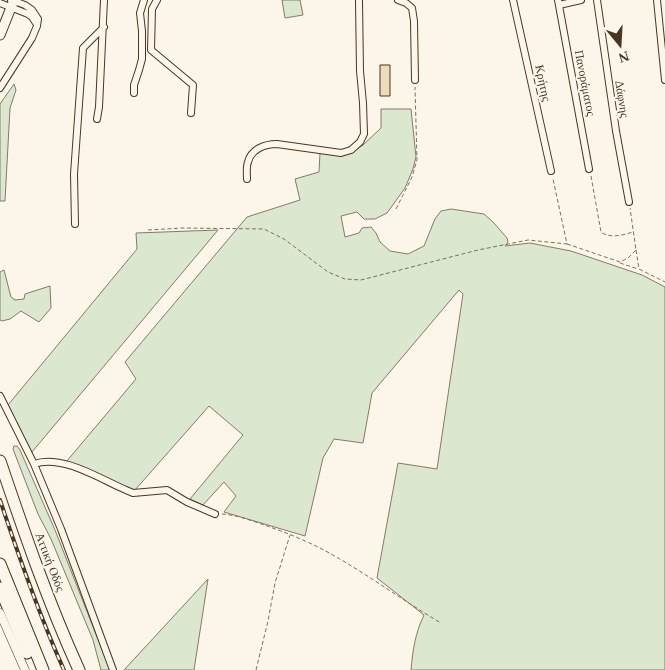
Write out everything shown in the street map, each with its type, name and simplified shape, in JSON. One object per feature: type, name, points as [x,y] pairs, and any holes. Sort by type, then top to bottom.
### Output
[{"type":"highway","name":"Αττική Οδός","points":[[0,461],[45,588],[79,670]]},
{"type":"highway","points":[[0,564],[43,670]]},
{"type":"highway","points":[[0,588],[34,670]]},
{"type":"main road","points":[[0,35],[12,2]]},
{"type":"street","points":[[97,119],[104,27],[104,0]]},
{"type":"street","points":[[134,94],[136,77],[142,59],[140,13],[144,0]]},
{"type":"street","points":[[157,0],[152,9],[152,50],[193,85],[191,113]]},
{"type":"street","points":[[247,179],[247,163],[250,156],[258,148],[266,144],[341,153],[350,150],[360,142],[364,134],[360,71],[359,0]]},
{"type":"street","points":[[398,0],[412,8],[415,80]]},
{"type":"street","name":"Κρήτης","points":[[513,0],[551,171]]},
{"type":"street","points":[[559,2],[581,0]]},
{"type":"street","name":"Δάφνης","points":[[597,0],[616,131],[629,202]]},
{"type":"street","points":[[656,0],[665,80]]},
{"type":"street","points":[[0,3],[12,2],[35,20],[37,26],[32,38],[0,88]]},
{"type":"street","name":"Πανοράματος","points":[[559,2],[589,170]]},
{"type":"street","points":[[75,224],[74,174],[83,48],[104,27]]},
{"type":"street","points":[[0,396],[34,464],[61,529],[113,670]]},
{"type":"street","points":[[34,464],[42,462],[58,463],[80,469],[133,493],[167,490],[187,502],[215,514]]},
{"type":"street","points":[[0,613],[25,670]]},
{"type":"path","points":[[396,209],[412,177],[417,160],[415,80]]},
{"type":"path","points":[[589,170],[600,232],[609,236],[634,232]]},
{"type":"path","points":[[551,171],[567,244]]},
{"type":"path","points":[[629,202],[639,269]]},
{"type":"path","points":[[148,230],[183,228],[264,229],[284,239],[328,272],[345,279],[361,280],[478,250],[528,240],[567,244],[639,269],[665,282]]},
{"type":"path","points":[[620,262],[628,258],[636,250]]},
{"type":"path","points":[[215,514],[258,523],[290,534],[320,548],[441,623]]},
{"type":"path","points":[[256,670],[275,583],[290,534]]},
{"type":"green space","points":[[282,0],[300,0],[303,15],[285,18]]},
{"type":"green space","points":[[14,84],[16,90],[10,108],[5,201],[0,201],[0,104]]},
{"type":"green space","points":[[381,109],[411,109],[416,157],[413,169],[405,188],[387,213],[375,219],[364,219],[357,212],[341,216],[345,237],[359,233],[362,228],[371,227],[380,242],[390,251],[408,254],[424,246],[435,219],[441,211],[451,209],[484,214],[507,238],[508,242],[505,246],[530,243],[571,251],[642,275],[665,287],[665,670],[411,670],[418,629],[424,615],[377,578],[398,463],[437,469],[463,294],[459,290],[372,393],[363,443],[334,439],[323,458],[305,536],[224,512],[236,496],[224,482],[203,505],[190,499],[243,435],[209,406],[135,490],[128,489],[66,462],[136,379],[125,362],[247,217],[300,200],[295,179],[319,172],[320,153],[353,151],[363,145],[381,128]]},
{"type":"green space","points":[[218,230],[32,452],[26,444],[8,405],[137,249],[136,233]]},
{"type":"green space","points":[[4,270],[11,297],[15,300],[24,299],[25,294],[50,286],[51,308],[39,322],[21,311],[10,319],[0,320],[0,272]]},
{"type":"green space","points":[[14,446],[17,446],[20,450],[55,530],[110,670],[101,670],[93,640],[51,539],[38,514],[13,449]]},
{"type":"green space","points":[[208,579],[194,670],[124,670]]},
{"type":"building","points":[[380,65],[390,65],[390,96],[380,96]]},
{"type":"railway","points":[[0,500],[38,607],[64,670]]}]
